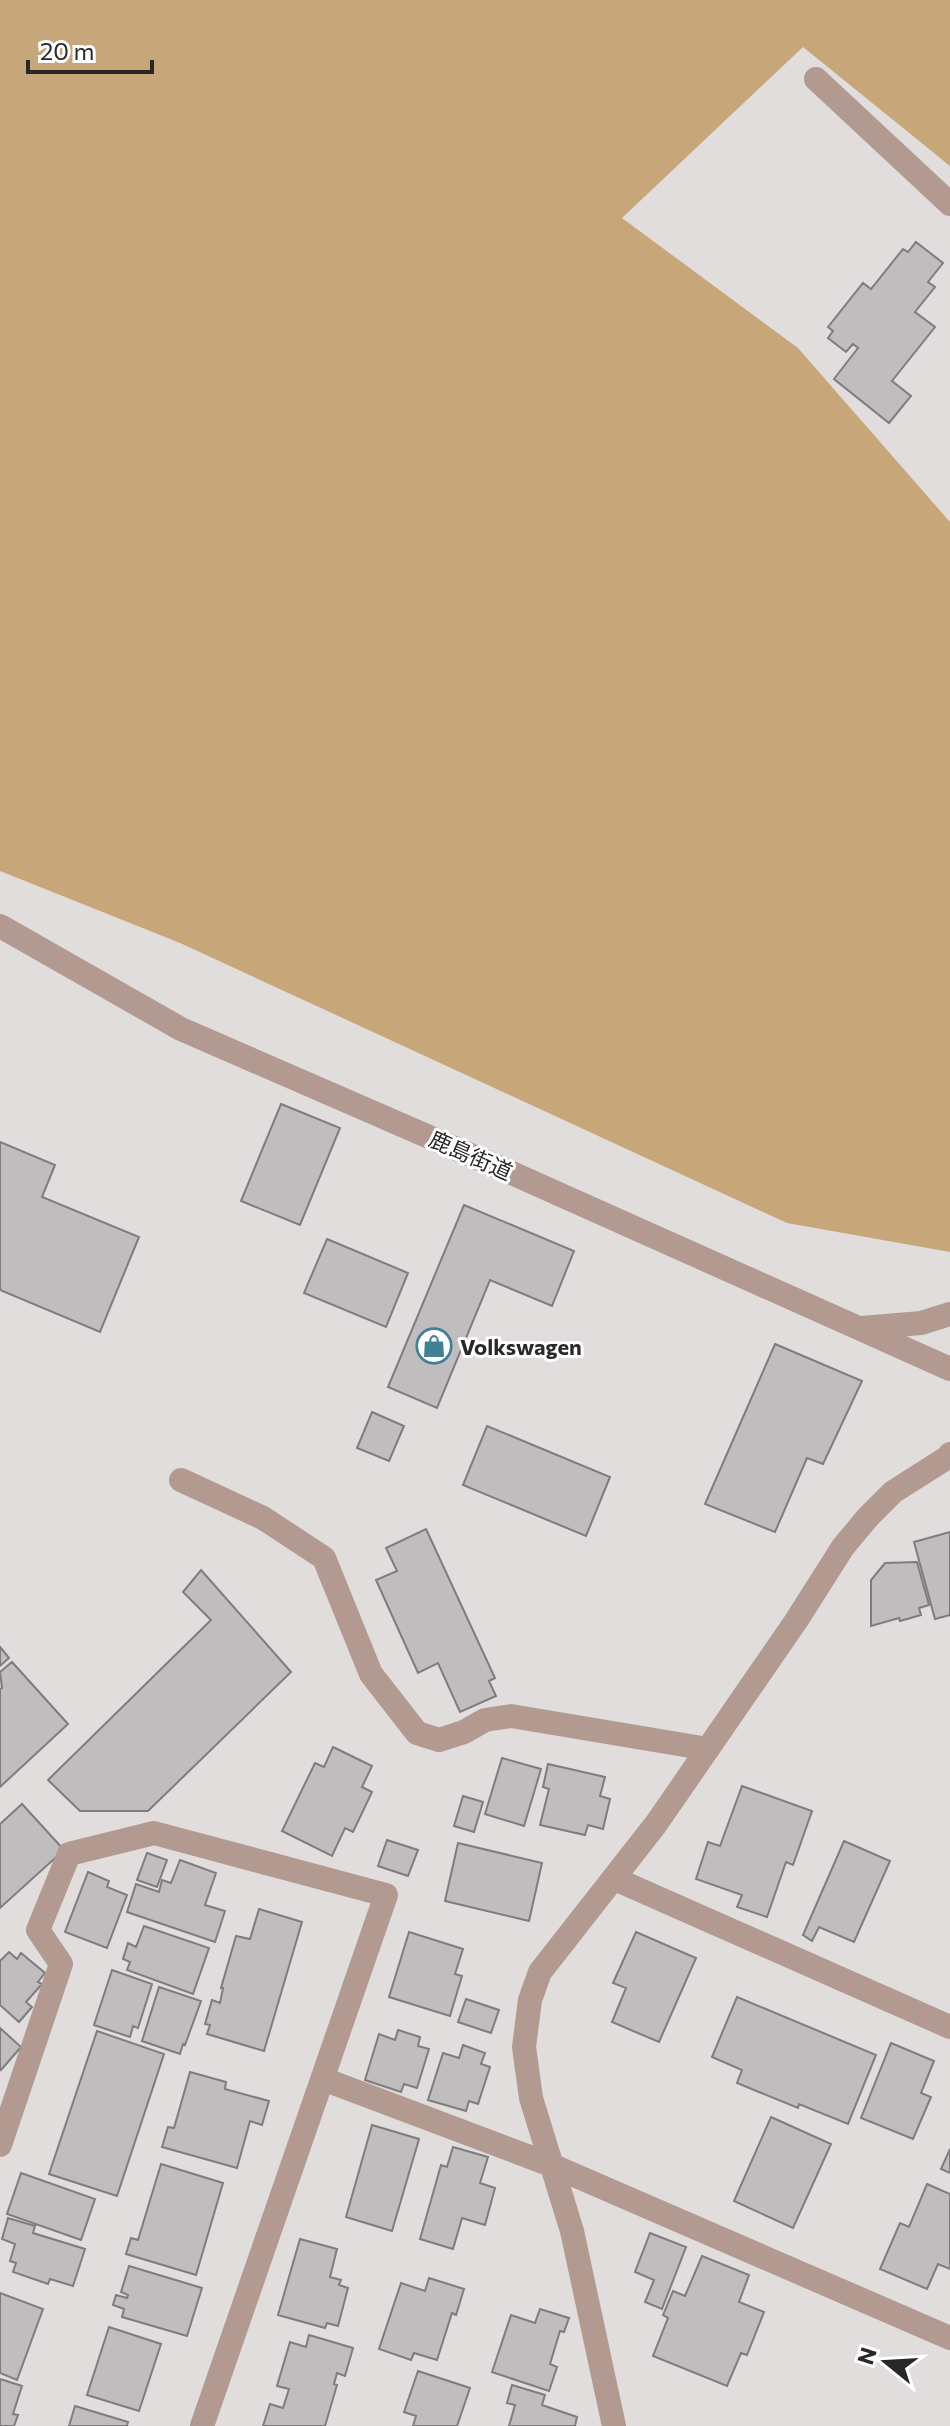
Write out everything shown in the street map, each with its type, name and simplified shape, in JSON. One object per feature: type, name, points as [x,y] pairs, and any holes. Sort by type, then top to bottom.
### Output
[{"type":"street","points":[[816,79],[950,204]]},
{"type":"street","name":"鹿島街道","points":[[0,926],[181,1029],[950,1369]]},
{"type":"street","points":[[857,1329],[921,1323],[950,1314]]},
{"type":"street","points":[[614,2426],[572,2231],[531,2098],[524,2047],[530,2000],[540,1972],[615,1879],[708,1749],[851,1537],[893,1492],[950,1454]]},
{"type":"street","points":[[181,1480],[263,1518],[324,1558],[371,1674],[417,1733],[439,1740],[464,1732],[485,1720],[511,1716],[708,1749]]},
{"type":"street","points":[[0,2145],[6,2106],[61,1964],[38,1930],[69,1854],[154,1833],[386,1895],[202,2426]]},
{"type":"street","points":[[615,1879],[950,2027]]},
{"type":"street","points":[[323,2079],[551,2165],[950,2338]]},
{"type":"shaded area","points":[[0,0],[950,0],[950,166],[803,47],[622,218],[798,348],[950,522],[950,1252],[787,1223],[180,943],[0,871]]},
{"type":"building","points":[[916,242],[943,263],[928,282],[935,287],[915,312],[935,327],[892,381],[911,396],[889,423],[834,379],[858,348],[853,344],[846,352],[828,338],[833,331],[828,327],[863,283],[871,289],[903,249],[908,252]]},
{"type":"building","points":[[281,1104],[340,1128],[300,1225],[241,1201]]},
{"type":"building","points":[[0,1142],[55,1165],[42,1197],[139,1237],[100,1332],[0,1290]]},
{"type":"building","name":"Volkswagen","points":[[464,1205],[574,1251],[552,1306],[490,1280],[437,1408],[388,1387]]},
{"type":"building","points":[[327,1239],[408,1273],[386,1327],[304,1293]]},
{"type":"building","points":[[775,1344],[862,1381],[823,1464],[807,1458],[775,1532],[705,1504]]},
{"type":"building","points":[[372,1412],[404,1426],[389,1461],[357,1448]]},
{"type":"building","points":[[487,1426],[610,1477],[586,1536],[463,1485]]},
{"type":"building","points":[[426,1529],[495,1678],[489,1681],[496,1696],[460,1712],[438,1663],[418,1673],[376,1580],[397,1571],[386,1548]]},
{"type":"building","points":[[950,1532],[950,1615],[935,1619],[914,1542]]},
{"type":"building","points":[[917,1562],[929,1605],[919,1608],[921,1615],[871,1626],[871,1580],[885,1563]]},
{"type":"building","points":[[201,1570],[291,1672],[148,1811],[80,1811],[48,1780],[211,1620],[183,1592]]},
{"type":"building","points":[[0,1647],[9,1658],[0,1666]]},
{"type":"building","points":[[12,1662],[68,1724],[0,1787],[0,1672]]},
{"type":"building","points":[[333,1747],[372,1766],[362,1787],[372,1792],[353,1832],[345,1828],[332,1856],[282,1831],[315,1763],[324,1767]]},
{"type":"building","points":[[502,1758],[541,1769],[524,1826],[485,1814]]},
{"type":"building","points":[[548,1764],[605,1777],[600,1796],[610,1799],[603,1829],[588,1825],[585,1835],[540,1825],[549,1789],[543,1787]]},
{"type":"building","points":[[742,1786],[812,1811],[793,1865],[786,1862],[767,1917],[737,1907],[742,1895],[696,1879],[708,1842],[720,1846]]},
{"type":"building","points":[[463,1796],[483,1802],[474,1832],[454,1826]]},
{"type":"building","points":[[22,1804],[64,1850],[0,1908],[0,1824]]},
{"type":"building","points":[[387,1840],[418,1850],[408,1876],[378,1866]]},
{"type":"building","points":[[844,1841],[890,1861],[854,1942],[819,1927],[812,1941],[803,1935]]},
{"type":"building","points":[[458,1843],[542,1863],[529,1921],[445,1901]]},
{"type":"building","points":[[147,1853],[167,1860],[157,1887],[137,1880]]},
{"type":"building","points":[[180,1860],[216,1873],[205,1905],[225,1911],[215,1942],[127,1912],[136,1884],[159,1892],[162,1880],[171,1883]]},
{"type":"building","points":[[88,1872],[109,1881],[107,1887],[127,1895],[107,1948],[65,1932]]},
{"type":"building","points":[[259,1909],[302,1922],[264,2051],[207,2034],[210,2025],[205,2024],[212,2000],[220,2003],[221,1988],[236,1936],[250,1939]]},
{"type":"building","points":[[144,1926],[209,1948],[193,1994],[127,1970],[130,1962],[123,1959],[128,1943],[136,1947]]},
{"type":"building","points":[[409,1932],[463,1949],[455,1974],[462,1976],[450,2016],[389,1997]]},
{"type":"building","points":[[636,1932],[696,1958],[659,2042],[612,2022],[626,1988],[613,1983]]},
{"type":"building","points":[[9,1952],[17,1959],[21,1953],[45,1973],[38,1982],[42,1984],[26,2002],[32,2007],[19,2022],[0,2005],[0,1961]]},
{"type":"building","points":[[112,1970],[152,1984],[138,2028],[133,2026],[130,2037],[94,2025]]},
{"type":"building","points":[[159,1987],[201,2001],[180,2054],[142,2041]]},
{"type":"building","points":[[737,1997],[876,2055],[848,2124],[737,2083],[742,2070],[712,2057]]},
{"type":"building","points":[[466,1999],[499,2010],[491,2033],[458,2022]]},
{"type":"building","points":[[0,2028],[21,2047],[1,2070],[0,2069]]},
{"type":"building","points":[[398,2030],[420,2037],[418,2046],[429,2049],[417,2088],[404,2084],[401,2092],[365,2080],[379,2034],[395,2040]]},
{"type":"building","points":[[97,2031],[164,2054],[117,2196],[49,2174]]},
{"type":"building","points":[[891,2043],[934,2061],[921,2093],[931,2097],[913,2139],[861,2118]]},
{"type":"building","points":[[463,2045],[485,2053],[481,2064],[490,2067],[478,2104],[469,2101],[466,2111],[428,2100],[443,2053],[459,2058]]},
{"type":"building","points":[[190,2072],[226,2082],[225,2089],[269,2101],[262,2125],[250,2121],[237,2168],[162,2147],[168,2127],[174,2128]]},
{"type":"building","points":[[771,2117],[831,2144],[793,2228],[734,2201]]},
{"type":"building","points":[[372,2125],[419,2139],[392,2231],[346,2217]]},
{"type":"building","points":[[453,2147],[488,2157],[480,2183],[495,2188],[485,2225],[462,2218],[453,2249],[420,2239],[441,2165],[447,2167]]},
{"type":"building","points":[[950,2149],[950,2173],[941,2169]]},
{"type":"building","points":[[161,2164],[223,2183],[196,2275],[126,2254],[131,2238],[138,2240]]},
{"type":"building","points":[[21,2173],[95,2199],[81,2240],[7,2214]]},
{"type":"building","points":[[927,2184],[950,2194],[950,2269],[938,2264],[927,2289],[880,2269],[900,2223],[909,2227]]},
{"type":"building","points":[[8,2218],[35,2226],[33,2233],[85,2249],[73,2286],[50,2279],[48,2284],[13,2272],[16,2263],[10,2261],[15,2244],[2,2239]]},
{"type":"building","points":[[650,2233],[686,2247],[662,2309],[645,2302],[654,2280],[635,2272]]},
{"type":"building","points":[[300,2239],[337,2249],[330,2277],[341,2280],[339,2285],[348,2288],[338,2326],[327,2323],[325,2328],[278,2315]]},
{"type":"building","points":[[702,2256],[749,2275],[739,2302],[764,2312],[747,2355],[741,2353],[727,2386],[653,2356],[668,2318],[663,2315],[673,2291],[685,2296]]},
{"type":"building","points":[[129,2266],[202,2288],[187,2336],[122,2317],[124,2309],[113,2305],[116,2295],[127,2298],[128,2295],[121,2292]]},
{"type":"building","points":[[429,2278],[464,2289],[456,2315],[452,2313],[437,2360],[414,2353],[411,2360],[379,2349],[401,2283],[425,2291]]},
{"type":"building","points":[[0,2293],[43,2309],[17,2380],[0,2373]]},
{"type":"building","points":[[540,2309],[569,2318],[564,2332],[560,2331],[550,2364],[557,2367],[549,2391],[492,2372],[511,2315],[535,2323]]},
{"type":"building","points":[[109,2327],[161,2344],[139,2411],[87,2395]]},
{"type":"building","points":[[309,2335],[353,2348],[345,2376],[337,2373],[334,2384],[337,2385],[325,2426],[263,2426],[270,2404],[283,2408],[289,2389],[277,2386],[290,2342],[306,2347]]},
{"type":"building","points":[[418,2371],[470,2388],[457,2426],[413,2426],[416,2416],[404,2412]]},
{"type":"building","points":[[0,2379],[22,2386],[13,2414],[18,2415],[14,2426],[0,2426]]},
{"type":"building","points":[[512,2385],[545,2395],[542,2405],[577,2417],[575,2426],[509,2426],[515,2405],[507,2403]]},
{"type":"building","points":[[75,2406],[128,2422],[127,2426],[69,2426]]},
{"type":"place","name":"Volkswagen","points":[[434,1346]]}]
